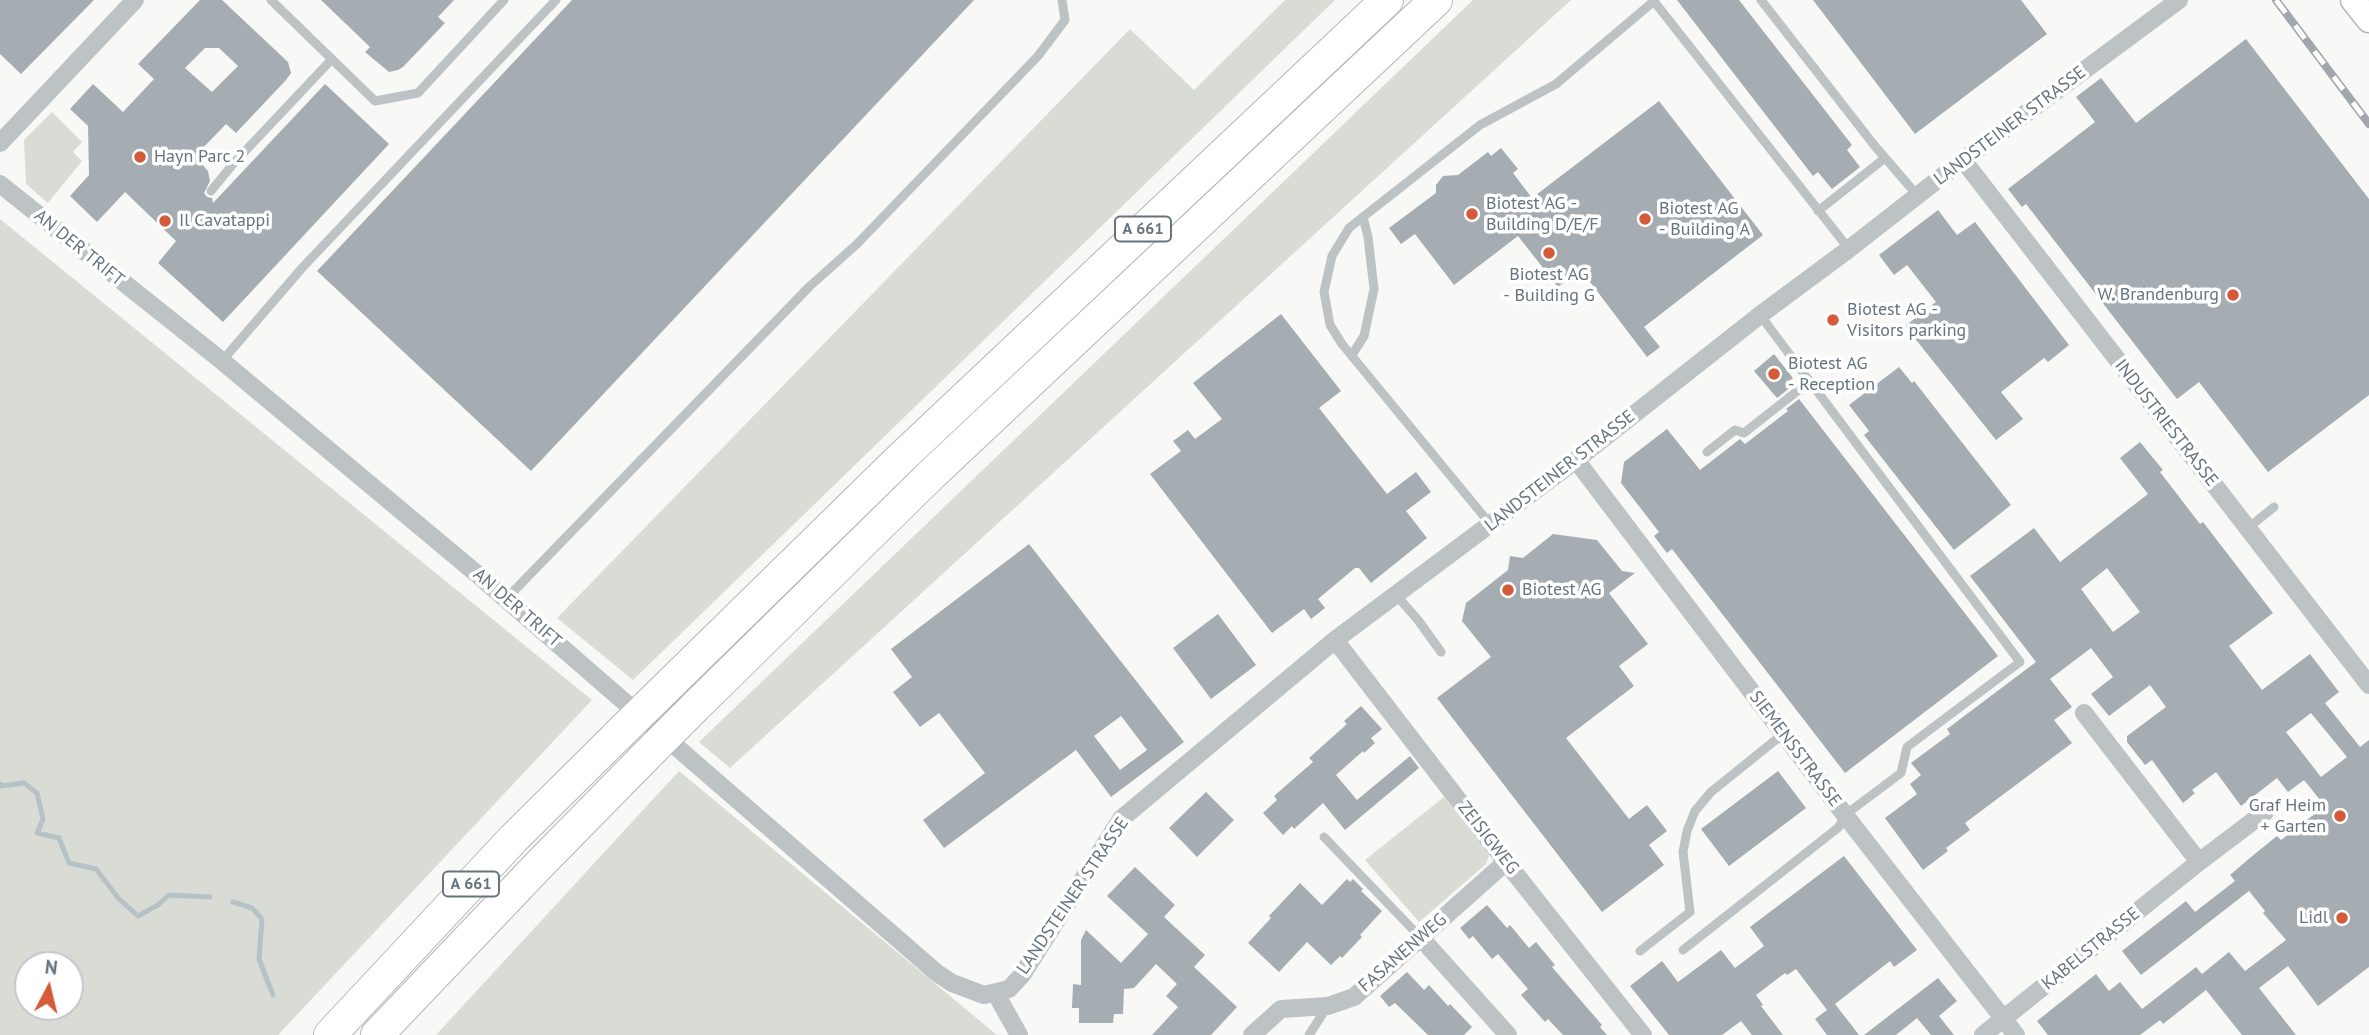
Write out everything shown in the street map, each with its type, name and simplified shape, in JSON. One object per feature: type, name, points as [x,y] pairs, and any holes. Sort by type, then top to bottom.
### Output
[{"type":"highway","name":"A 661","points":[[330,1035],[513,839],[670,684],[900,459],[1387,0]]},
{"type":"highway","name":"A 661","points":[[377,1035],[644,758],[932,474],[1436,0]]},
{"type":"street","points":[[0,143],[135,0]]},
{"type":"street","name":"LANDSTEINER STRASSE","points":[[996,994],[1009,989],[1022,975],[1121,818],[1335,640],[1491,525],[1963,160],[2179,0]]},
{"type":"street","points":[[2353,0],[2369,20]]},
{"type":"street","name":"INDUSTRIESTRASSE","points":[[1963,160],[2369,685]]},
{"type":"street","name":"AN DER TRIFT","points":[[0,184],[222,361],[506,599],[937,973],[971,992],[984,996],[996,994]]},
{"type":"street","name":"SIEMENSSTRASSE","points":[[1576,460],[1783,734],[2016,1035]]},
{"type":"street","name":"ZEISIGWEG","points":[[1335,640],[1643,1035]]},
{"type":"street","points":[[2084,713],[2199,862]]},
{"type":"street","name":"KABELSTRASSE","points":[[1983,1035],[2264,812]]},
{"type":"street","name":"FASANENWEG","points":[[1252,1035],[1280,1009],[1328,1006],[1354,997],[1506,862]]},
{"type":"street","points":[[1421,938],[1508,1035]]},
{"type":"street","points":[[996,994],[1019,1035]]},
{"type":"lane","points":[[271,0],[375,101],[418,93],[505,0]]},
{"type":"lane","points":[[222,361],[302,268],[556,0]]},
{"type":"lane","points":[[506,599],[810,286],[857,244],[1038,56],[1065,20],[1062,0]]},
{"type":"lane","points":[[1761,0],[1917,195]]},
{"type":"lane","points":[[1491,525],[1330,325],[1324,292],[1332,256],[1349,228],[1480,125],[1556,85],[1653,1],[1849,249]]},
{"type":"lane","points":[[211,191],[332,59]]},
{"type":"lane","points":[[1818,211],[1885,158]]},
{"type":"lane","points":[[1352,355],[1364,336],[1374,289],[1363,217]]},
{"type":"lane","points":[[1683,950],[1839,827],[1845,815],[1900,773],[1907,747],[2020,662],[1760,315]]},
{"type":"lane","points":[[1707,452],[1735,430],[1744,433],[1810,381]]},
{"type":"lane","points":[[2248,528],[2274,507]]},
{"type":"lane","points":[[1396,595],[1441,652]]},
{"type":"lane","points":[[1640,951],[1690,912],[1683,852],[1695,811],[1711,792],[1783,734]]},
{"type":"lane","points":[[1324,837],[1421,938]]},
{"type":"lane","points":[[1309,1035],[1328,1006]]},
{"type":"shaded area","points":[[1285,0],[1335,0],[633,680],[557,618],[1130,29],[1194,90]]},
{"type":"shaded area","points":[[1473,0],[1571,0],[730,768],[699,742]]},
{"type":"shaded area","points":[[52,112],[82,142],[73,152],[82,161],[48,203],[26,184],[24,140]]},
{"type":"shaded area","points":[[0,219],[592,700],[278,1035],[0,1035]]},
{"type":"shaded area","points":[[679,771],[997,1035],[436,1035]]},
{"type":"shaded area","points":[[1444,797],[1489,855],[1486,864],[1419,922],[1365,860]]},
{"type":"building","points":[[0,0],[94,0],[21,74],[0,54]]},
{"type":"building","points":[[200,0],[222,0],[288,62],[291,73],[286,80],[236,133],[226,124],[195,156],[208,171],[210,181],[204,193],[212,198],[213,203],[325,84],[389,144],[223,322],[158,263],[176,241],[125,192],[97,222],[70,196],[89,175],[88,126],[70,109],[93,84],[123,112],[154,79],[138,64]],"holes":[[[205,48],[219,48],[238,66],[212,92],[185,68]]]},
{"type":"building","points":[[321,0],[454,0],[438,17],[445,23],[403,67],[389,72],[365,52],[370,47]]},
{"type":"building","points":[[572,0],[974,0],[531,471],[317,271]]},
{"type":"building","points":[[1677,0],[1739,0],[1852,145],[1847,150],[1860,167],[1832,189],[1818,172],[1813,176]]},
{"type":"building","points":[[1813,0],[2021,0],[2047,34],[1915,134]]},
{"type":"building","name":"W. Brandenburg","points":[[2246,39],[2369,199],[2369,395],[2268,472],[2199,382],[2177,399],[2026,204],[2022,207],[2008,189],[2095,122],[2076,97],[2101,78],[2136,123]]},
{"type":"building","name":"Biotest AG - Building A","points":[[1659,101],[1763,235],[1644,327],[1660,347],[1647,357],[1581,270],[1558,287],[1518,236],[1454,285],[1415,234],[1401,244],[1389,228],[1436,193],[1436,185],[1443,176],[1458,175],[1488,152],[1491,156],[1501,148],[1518,169],[1513,173],[1532,198]]},
{"type":"building","points":[[1938,210],[1957,235],[1975,222],[2069,345],[2048,362],[2044,358],[2001,392],[2023,419],[1996,440],[1905,326],[1936,302],[1907,265],[1894,275],[1879,255]]},
{"type":"building","points":[[1281,314],[1341,391],[1319,408],[1387,494],[1416,472],[1431,492],[1406,511],[1427,538],[1371,583],[1359,568],[1355,568],[1318,599],[1325,608],[1311,619],[1304,609],[1272,633],[1150,474],[1181,451],[1173,441],[1188,430],[1195,439],[1222,419],[1193,383]]},
{"type":"building","name":"Biotest AG - Reception","points":[[1774,354],[1793,378],[1787,383],[1791,387],[1777,398],[1754,371]]},
{"type":"building","points":[[1899,367],[1912,383],[1914,381],[2011,505],[1954,550],[1864,435],[1869,431],[1849,405]]},
{"type":"building","points":[[1799,399],[1998,656],[1845,773],[1672,549],[1667,553],[1654,536],[1659,532],[1621,483],[1624,462],[1667,429],[1700,470],[1740,439],[1745,444],[1788,411],[1786,409]]},
{"type":"building","points":[[2140,442],[2200,524],[2203,522],[2273,613],[2229,646],[2262,690],[2310,654],[2339,692],[2325,703],[2360,747],[2369,740],[2369,967],[2318,1006],[2288,966],[2259,988],[2296,1035],[2242,1035],[2206,990],[2163,1024],[2160,1020],[2140,1035],[2048,1035],[2037,1021],[2096,974],[2109,991],[2120,982],[2142,1009],[2196,967],[2202,974],[2229,952],[2245,971],[2286,940],[2249,891],[2141,975],[2122,951],[2186,901],[2195,912],[2235,881],[2230,875],[2251,857],[2277,836],[2281,840],[2325,806],[2304,780],[2288,792],[2277,778],[2241,806],[2216,772],[2192,790],[2195,793],[2183,803],[2152,760],[2145,765],[2127,742],[2127,736],[2166,707],[2150,685],[2109,716],[2091,694],[2113,677],[2091,648],[2050,679],[2072,707],[2054,720],[2072,743],[1965,823],[1970,830],[1946,848],[1948,851],[1923,870],[1885,818],[1917,794],[1910,784],[1921,775],[1911,763],[1950,734],[1947,729],[2036,662],[1970,576],[2034,528],[2060,562],[2148,494],[2120,458]],"holes":[[[2107,568],[2140,612],[2113,632],[2081,589]],[[2311,713],[2347,757],[2321,777],[2286,732]]]},
{"type":"building","points":[[1553,534],[1597,540],[1622,571],[1635,573],[1609,593],[1648,644],[1619,666],[1634,686],[1566,738],[1629,819],[1647,805],[1667,831],[1649,845],[1664,865],[1602,912],[1437,698],[1491,657],[1462,621],[1466,603],[1508,570],[1510,556],[1523,558]]},
{"type":"building","points":[[1029,544],[1184,742],[1111,797],[1076,750],[944,848],[923,820],[985,773],[939,713],[920,727],[893,692],[912,677],[891,649]],"holes":[[[1121,716],[1147,750],[1120,770],[1094,736]]]},
{"type":"building","points":[[1218,614],[1256,665],[1211,699],[1173,648]]},
{"type":"building","points":[[1361,706],[1382,729],[1371,738],[1375,743],[1336,775],[1357,800],[1410,756],[1419,768],[1345,830],[1323,803],[1294,829],[1292,826],[1283,835],[1263,813],[1277,800],[1274,796],[1313,762],[1309,758],[1347,724],[1344,721]]},
{"type":"building","points":[[1778,771],[1806,808],[1729,866],[1701,829]]},
{"type":"building","points":[[1206,792],[1234,820],[1197,857],[1169,828]]},
{"type":"building","points":[[1844,856],[1917,950],[1894,967],[1890,961],[1835,1004],[1859,1035],[1827,1035],[1815,1019],[1827,1010],[1796,969],[1787,975],[1785,973],[1756,995],[1783,1035],[1752,1035],[1741,1021],[1722,1035],[1669,1035],[1630,986],[1662,961],[1678,982],[1721,950],[1735,968],[1764,946],[1750,927]]},
{"type":"building","points":[[1135,867],[1175,905],[1164,917],[1205,955],[1194,967],[1237,1007],[1211,1035],[1152,1035],[1178,1007],[1166,996],[1177,984],[1156,964],[1134,988],[1124,989],[1123,1014],[1114,1014],[1113,1023],[1079,1023],[1079,1008],[1072,1008],[1073,984],[1081,985],[1081,940],[1086,930],[1121,963],[1148,934],[1107,896]]},
{"type":"building","points":[[1347,879],[1350,882],[1353,879],[1363,889],[1361,891],[1382,911],[1342,958],[1340,956],[1331,965],[1307,942],[1279,972],[1248,943],[1300,883],[1322,905]]},
{"type":"building","points":[[1487,905],[1507,928],[1510,925],[1529,948],[1536,942],[1555,965],[1552,967],[1602,1025],[1600,1027],[1607,1035],[1563,1035],[1548,1019],[1545,1022],[1521,995],[1528,989],[1498,954],[1492,959],[1473,936],[1469,939],[1460,928]]},
{"type":"building","points":[[1407,972],[1424,990],[1429,985],[1472,1027],[1464,1035],[1428,1035],[1395,1003],[1389,1007],[1380,996]]},
{"type":"building","points":[[1938,978],[1957,1001],[1939,1016],[1954,1035],[1931,1035],[1917,1018],[1896,1035],[1864,1035]]},
{"type":"waterway","points":[[0,784],[24,783],[37,793],[43,819],[37,833],[59,838],[69,863],[96,869],[119,899],[138,916],[158,905],[169,895],[210,897]]},
{"type":"waterway","points":[[233,902],[252,908],[262,919],[259,959],[273,995]]},
{"type":"railway","points":[[2276,0],[2369,124]]},
{"type":"place","name":"Hayn Parc 2","points":[[140,157]]},
{"type":"place","name":"Biotest AG - Building D/E/F","points":[[1472,214]]},
{"type":"place","name":"Biotest AG - Building A","points":[[1645,219]]},
{"type":"place","name":"Il Cavatappi","points":[[165,221]]},
{"type":"place","name":"Biotest AG - Building G","points":[[1549,253]]},
{"type":"place","name":"W. Brandenburg","points":[[2233,295]]},
{"type":"place","name":"Biotest AG - Visitors parking","points":[[1833,320]]},
{"type":"place","name":"Biotest AG - Reception","points":[[1774,374]]},
{"type":"place","name":"Biotest AG","points":[[1508,590]]},
{"type":"place","name":"Graf Heim + Garten","points":[[2340,816]]},
{"type":"place","name":"Lidl","points":[[2342,918]]}]
